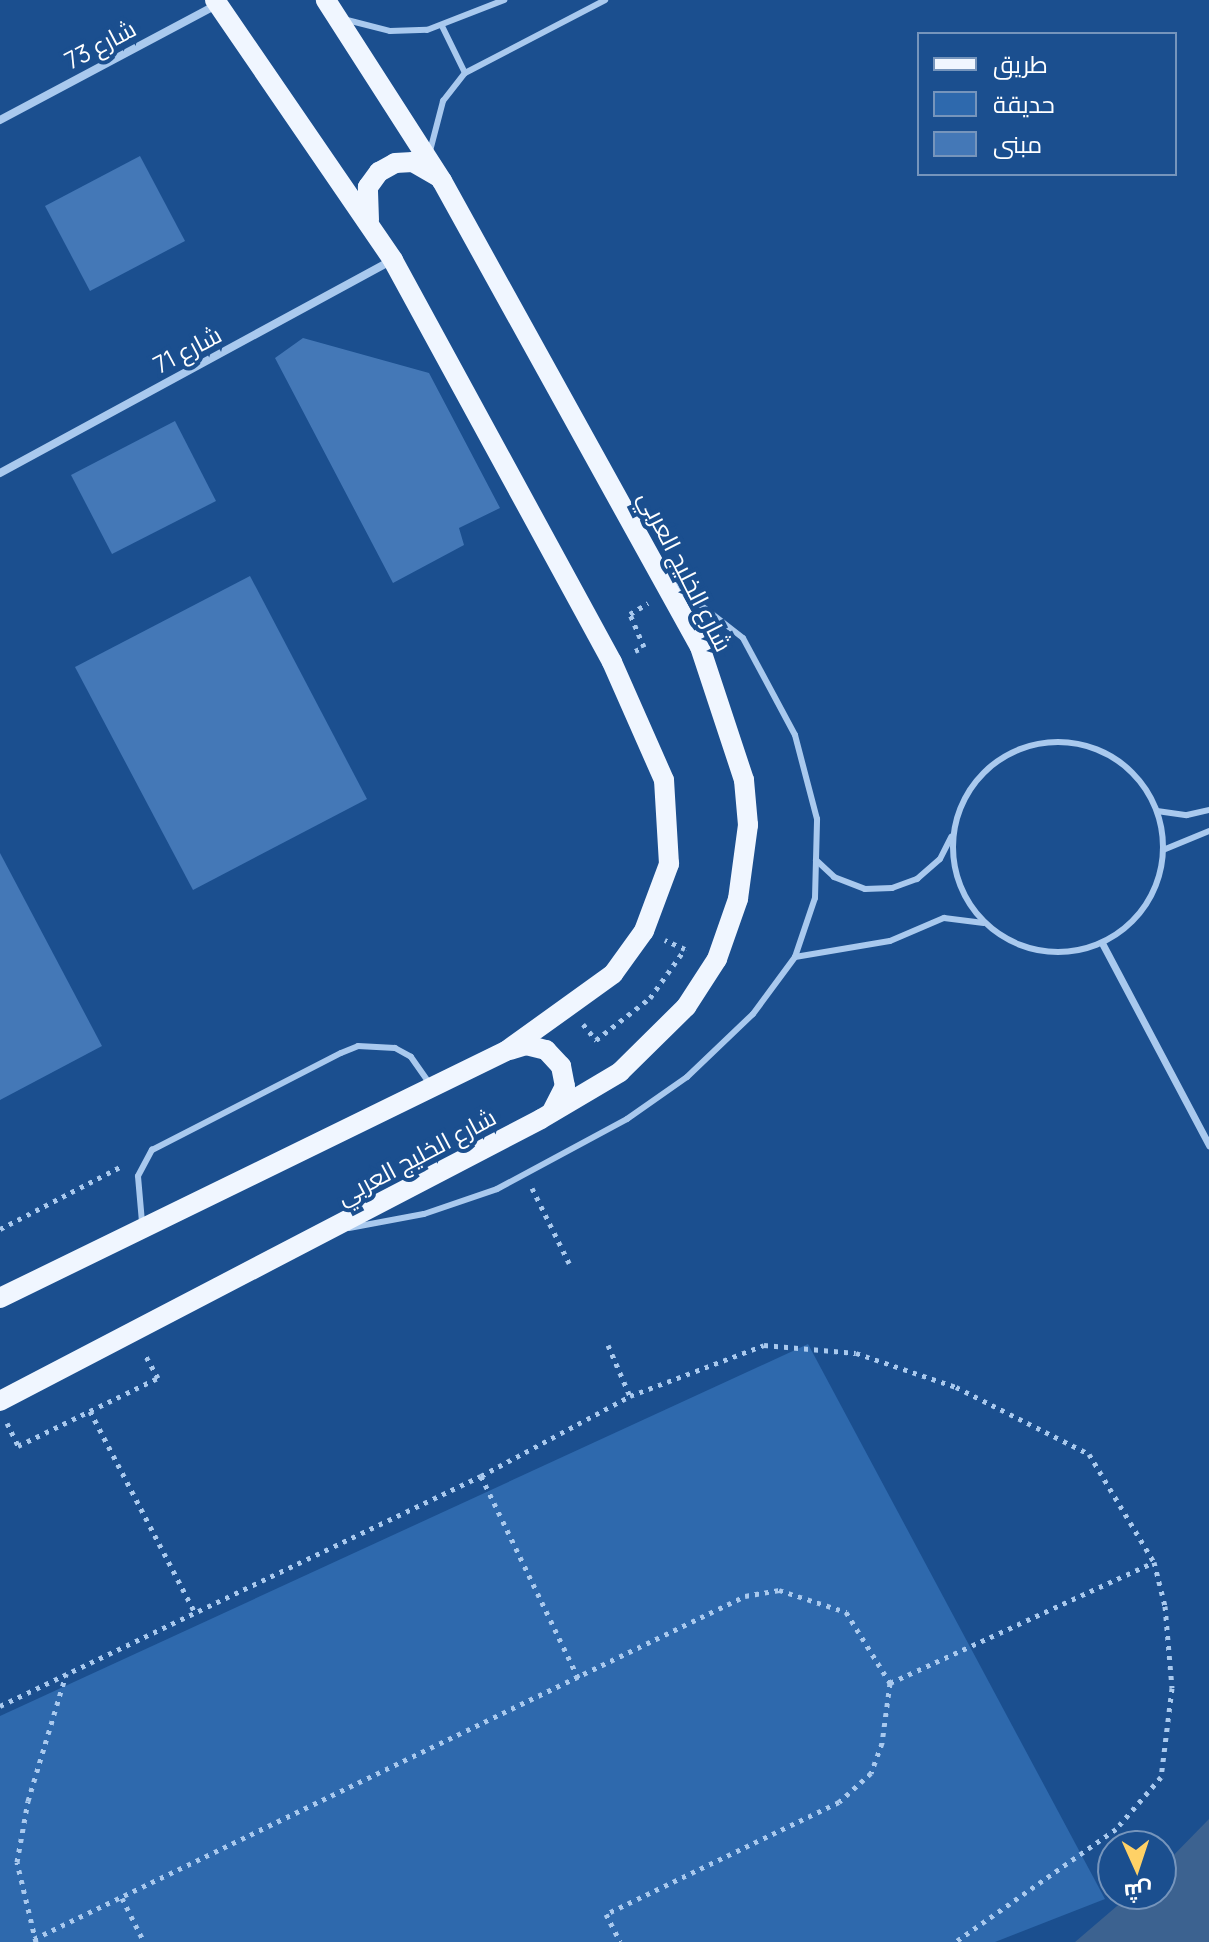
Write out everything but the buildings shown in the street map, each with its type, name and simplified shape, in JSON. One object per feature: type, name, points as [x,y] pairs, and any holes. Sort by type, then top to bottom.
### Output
[{"type":"main road","name":"شارع الخليج العربي","points":[[3,1410],[133,1332],[541,1119],[620,1072],[662,1036],[717,959],[738,899],[748,825],[744,780],[700,647],[668,583],[429,158],[326,0]]},
{"type":"main road","points":[[217,2],[393,260],[612,662],[664,780],[671,839],[666,875],[644,931],[613,974],[506,1051]]},
{"type":"main road","points":[[369,222],[368,187],[395,163],[413,162],[442,181]]},
{"type":"main road","points":[[0,1298],[506,1051],[526,1045],[546,1050],[561,1066],[565,1086],[558,1106],[541,1119]]},
{"type":"street","name":"شارع 73","points":[[0,120],[217,2]]},
{"type":"street","name":"شارع 71","points":[[0,473],[393,260]]},
{"type":"street","points":[[1102,943],[1209,1145]]},
{"type":"lane","points":[[339,17],[390,31],[442,26],[504,0]]},
{"type":"lane","points":[[429,158],[443,101],[465,73],[605,0]]},
{"type":"lane","points":[[442,26],[465,73]]},
{"type":"lane","points":[[326,1232],[424,1214],[525,1173],[627,1119],[687,1077],[753,1014],[795,957],[815,898],[817,819],[795,735],[743,638],[668,583]]},
{"type":"lane","points":[[816,860],[834,877],[865,889],[892,888],[917,879],[940,859],[961,804],[978,777],[1001,758],[1029,746],[1059,742],[1090,747],[1119,761],[1142,783],[1157,811],[1163,850],[1159,879],[1146,905],[1127,927],[1102,943],[1072,952],[1040,951],[1010,941],[984,923],[964,897],[953,866],[952,834]]},
{"type":"lane","points":[[1157,811],[1187,815],[1209,810]]},
{"type":"lane","points":[[1163,850],[1182,838],[1209,831]]},
{"type":"lane","points":[[795,957],[890,941],[944,918],[984,923]]},
{"type":"lane","points":[[143,1228],[138,1176],[152,1150],[175,1134],[358,1046],[395,1048],[424,1071],[431,1087]]},
{"type":"path","points":[[612,662],[644,647],[630,614],[668,583]]},
{"type":"path","points":[[0,1229],[152,1150]]},
{"type":"path","points":[[525,1173],[569,1263]]},
{"type":"path","points":[[3,1410],[18,1446],[158,1378],[133,1332]]},
{"type":"path","points":[[608,1345],[630,1396]]},
{"type":"path","points":[[0,1706],[481,1476],[630,1396],[764,1345],[856,1353],[956,1387],[1089,1454],[1154,1562],[1165,1606],[1172,1688],[1161,1777],[1116,1829],[955,1942]]},
{"type":"path","points":[[90,1411],[194,1611]]},
{"type":"path","points":[[481,1476],[579,1680]]},
{"type":"path","points":[[890,1683],[1154,1562]]},
{"type":"path","points":[[67,1673],[28,1801],[17,1862],[35,1940],[579,1680],[745,1596],[779,1590],[846,1612],[890,1683],[882,1743],[871,1773],[839,1802],[606,1914],[620,1942]]},
{"type":"path","points":[[122,1898],[144,1942]]},
{"type":"green space","points":[[808,1344],[1097,1884],[1097,1902],[995,1942],[0,1942],[0,1716]]},
{"type":"shaded area","points":[[1209,1819],[1209,1942],[1075,1942],[1112,1910],[1177,1910],[1177,1852]]}]
